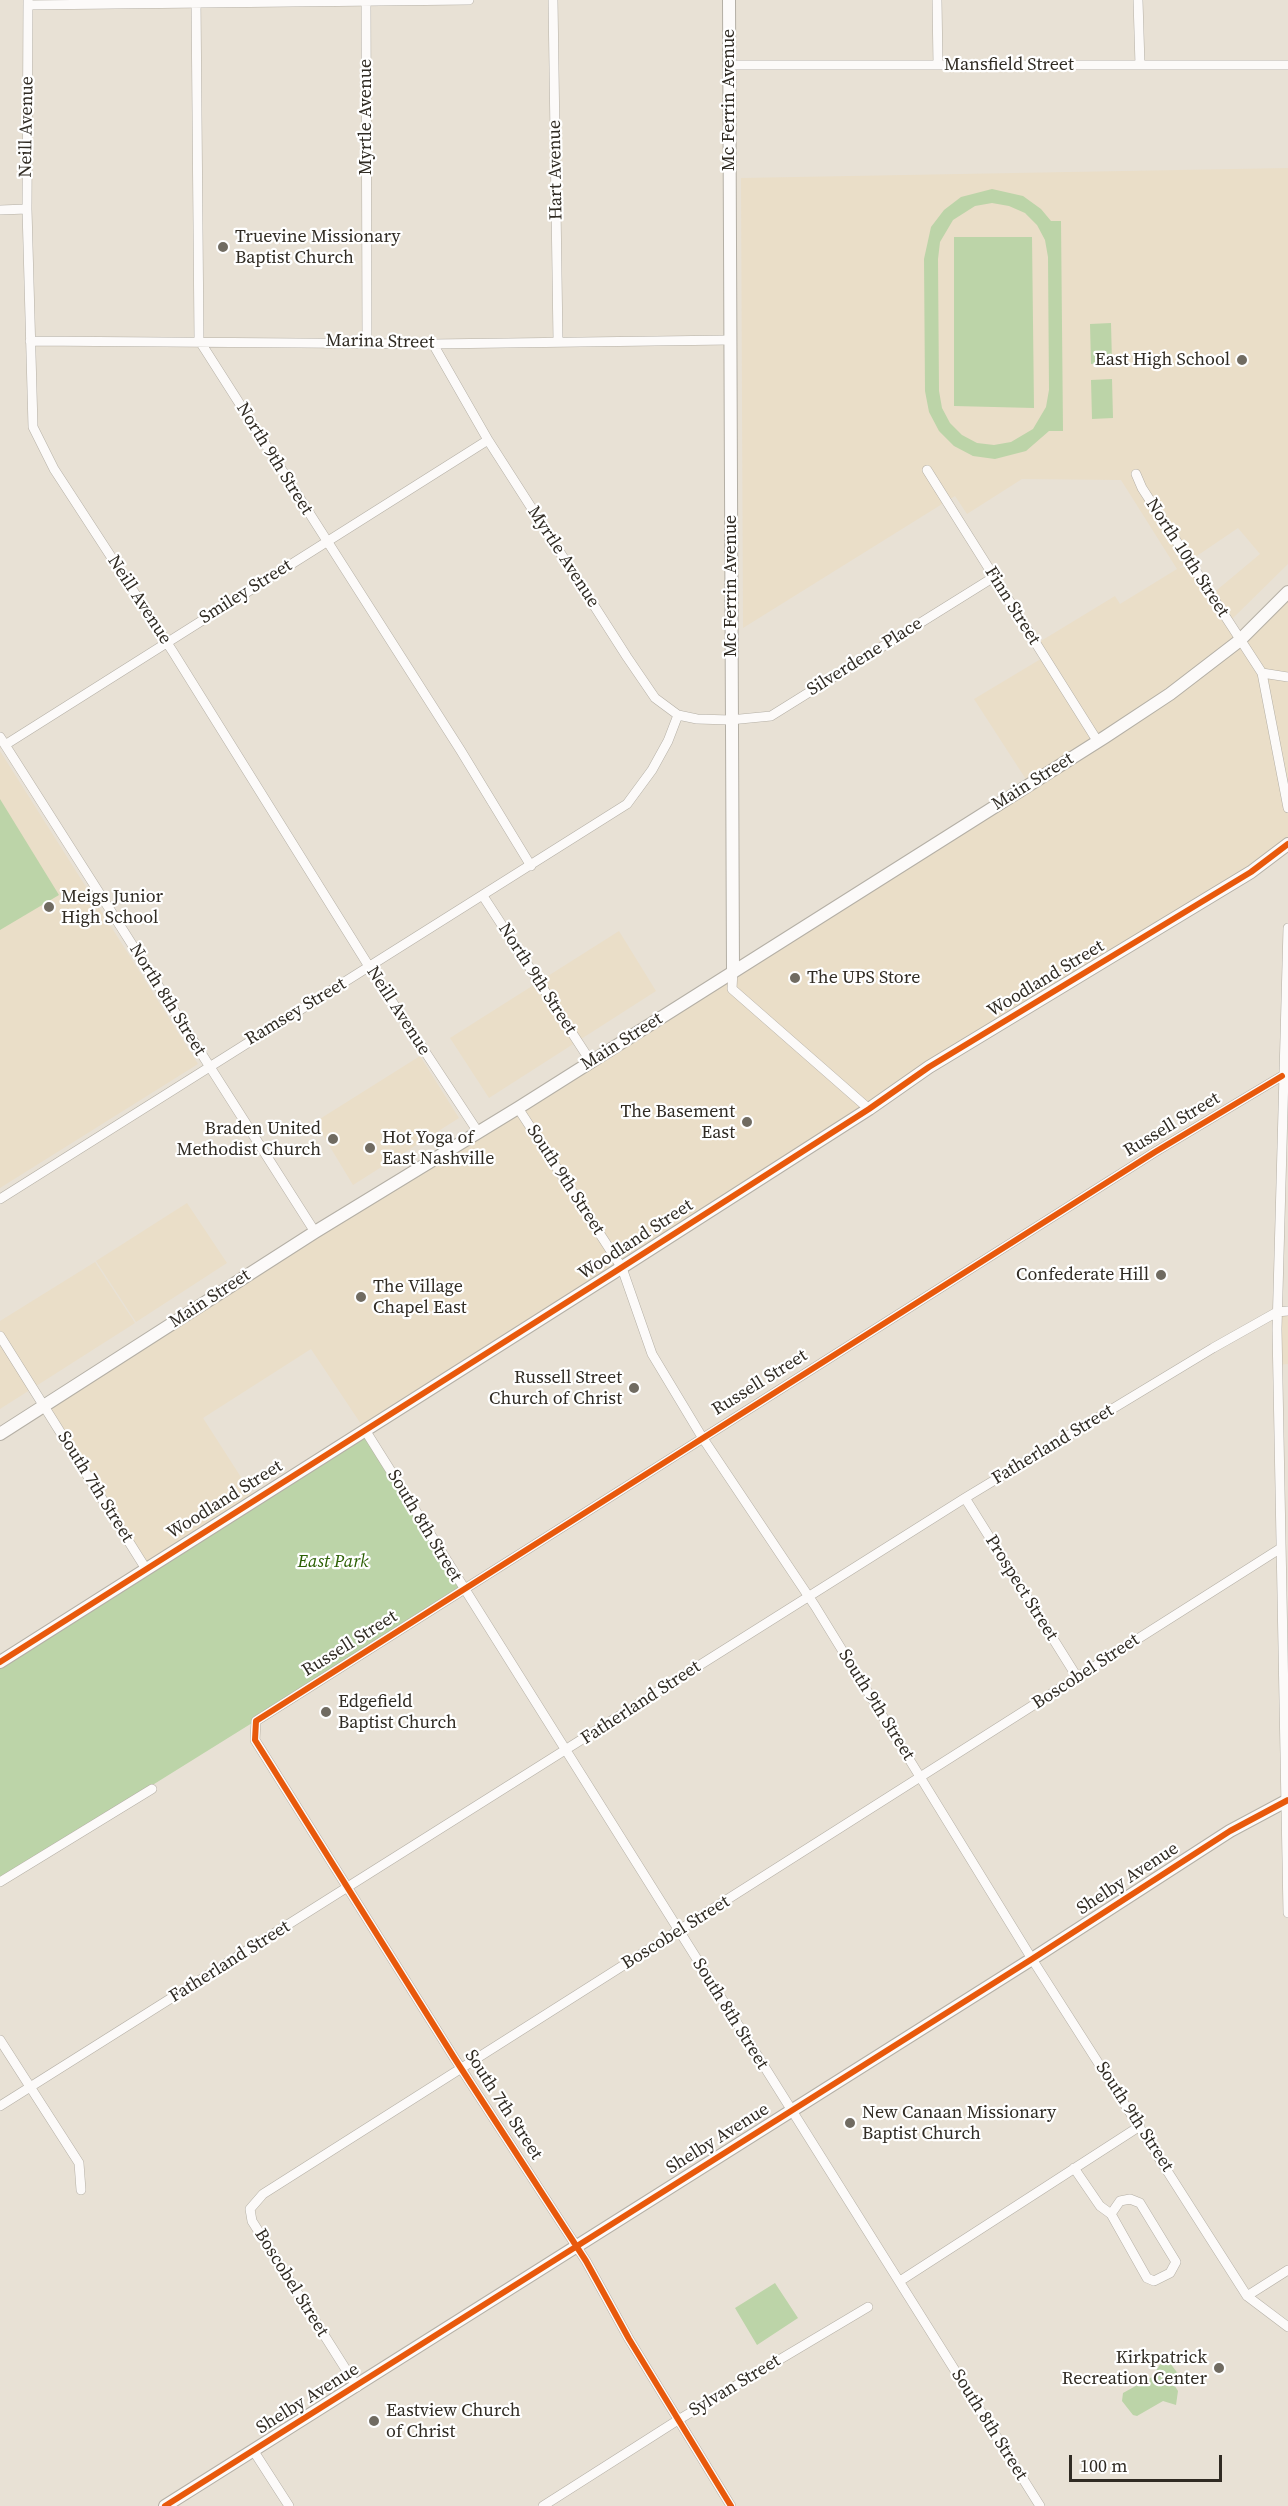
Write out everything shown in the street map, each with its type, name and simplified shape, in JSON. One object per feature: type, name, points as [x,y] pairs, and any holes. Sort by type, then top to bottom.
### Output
[{"type":"street","points":[[28,2],[469,0]]},
{"type":"street","name":"Hart Avenue","points":[[553,0],[558,341]]},
{"type":"street","name":"Mc Ferrin Avenue","points":[[729,0],[732,989],[869,1109]]},
{"type":"street","points":[[937,0],[938,65]]},
{"type":"street","points":[[1138,0],[1140,65]]},
{"type":"street","name":"Neill Avenue","points":[[28,2],[27,209],[33,427],[54,469],[167,643],[370,968],[478,1132]]},
{"type":"street","points":[[196,2],[199,340]]},
{"type":"street","name":"Myrtle Avenue","points":[[366,2],[367,342]]},
{"type":"street","name":"Mansfield Street","points":[[729,65],[1288,65]]},
{"type":"street","points":[[0,210],[27,209]]},
{"type":"street","name":"Marina Street","points":[[30,341],[199,340],[434,344],[730,340]]},
{"type":"street","name":"North 9th Street","points":[[199,340],[461,751],[531,866]]},
{"type":"street","name":"Myrtle Avenue","points":[[434,344],[488,440],[655,698],[678,715],[697,719],[730,720]]},
{"type":"street","name":"Smiley Street","points":[[3,741],[167,643],[488,440]]},
{"type":"street","name":"Finn Street","points":[[927,470],[1098,742]]},
{"type":"street","name":"North 10th Street","points":[[1136,474],[1142,488],[1239,641],[1262,673]]},
{"type":"street","name":"Silverdene Place","points":[[730,720],[771,716],[994,577]]},
{"type":"street","name":"Main Street","points":[[0,1434],[315,1232],[519,1108],[733,970],[1098,742],[1170,694],[1239,641],[1288,592]]},
{"type":"street","points":[[1288,677],[1262,673],[1288,808]]},
{"type":"street","name":"Ramsey Street","points":[[0,1198],[208,1065],[370,968],[627,804],[652,770],[668,741],[678,715]]},
{"type":"street","name":"North 8th Street","points":[[3,741],[315,1232]]},
{"type":"street","name":"Woodland Street","points":[[0,1662],[622,1268],[869,1109],[929,1067],[1251,872],[1288,844]]},
{"type":"street","name":"North 9th Street","points":[[483,896],[591,1062]]},
{"type":"street","points":[[1288,928],[1277,1312],[1288,1913]]},
{"type":"street","name":"Russell Street","points":[[256,1721],[1155,1152],[1282,1076]]},
{"type":"street","name":"South 9th Street","points":[[519,1108],[622,1268],[652,1354],[702,1437],[807,1597],[1032,1959],[1247,2296]]},
{"type":"street","name":"Fatherland Street","points":[[0,2106],[965,1498],[1277,1312],[1288,1311]]},
{"type":"street","name":"South 7th Street","points":[[0,1336],[146,1569]]},
{"type":"street","name":"South 8th Street","points":[[365,1430],[790,2111],[900,2281],[1040,2506]]},
{"type":"street","name":"Prospect Street","points":[[965,1498],[1077,1677]]},
{"type":"street","name":"Boscobel Street","points":[[357,2387],[252,2221],[250,2209],[263,2194],[1281,1548]]},
{"type":"street","name":"South 7th Street","points":[[256,1721],[255,1740],[576,2246],[731,2506]]},
{"type":"street","points":[[0,1882],[152,1789]]},
{"type":"street","name":"Shelby Avenue","points":[[165,2506],[357,2387],[1230,1831],[1287,1800]]},
{"type":"street","points":[[0,2040],[79,2163],[81,2190]]},
{"type":"street","points":[[900,2281],[1140,2126]]},
{"type":"street","points":[[1074,2168],[1100,2206],[1111,2214],[1147,2278],[1154,2281],[1170,2273],[1176,2262],[1140,2203],[1130,2199],[1120,2201],[1111,2214]]},
{"type":"street","points":[[1288,2270],[1247,2296],[1288,2327]]},
{"type":"street","name":"Sylvan Street","points":[[543,2506],[678,2420],[868,2307]]},
{"type":"street","points":[[253,2450],[289,2506]]},
{"type":"shaded area","points":[[1288,168],[1288,564],[1228,623],[1238,641],[1288,592],[1288,844],[929,1067],[365,1430],[311,1349],[203,1418],[255,1499],[146,1569],[43,1406],[1029,784],[974,699],[1044,657],[1036,644],[1115,596],[1120,604],[1177,569],[1121,480],[1022,479],[967,514],[955,496],[743,628],[741,178]],"holes":[[[1238,528],[1260,554],[1211,595],[1191,565],[1179,568]]]},
{"type":"shaded area","name":"Meigs Junior High School","points":[[0,751],[198,1064],[0,1188]]},
{"type":"shaded area","points":[[619,931],[656,991],[489,1098],[450,1038]]},
{"type":"shaded area","points":[[420,1056],[459,1118],[353,1185],[315,1122]]},
{"type":"shaded area","points":[[187,1203],[227,1263],[136,1322],[96,1261]]},
{"type":"shaded area","points":[[95,1262],[135,1323],[0,1409],[0,1321]]},
{"type":"shaded area","points":[[1288,1311],[1288,1364],[1277,1365],[1277,1312]]},
{"type":"green space","points":[[992,189],[1023,196],[1041,209],[1051,221],[1061,221],[1063,431],[1049,431],[1026,451],[995,459],[973,456],[954,446],[939,431],[929,412],[925,391],[924,259],[931,227],[944,210],[961,197]],"holes":[[[992,203],[1009,206],[1025,213],[1037,225],[1045,240],[1048,257],[1049,390],[1046,407],[1033,429],[1011,442],[994,445],[977,443],[962,435],[950,423],[942,408],[939,391],[938,259],[940,242],[953,220],[975,206]]]},
{"type":"green space","points":[[954,237],[1032,237],[1034,408],[954,406]]},
{"type":"green space","points":[[1111,323],[1112,363],[1091,364],[1090,324]]},
{"type":"green space","points":[[1112,379],[1113,418],[1092,419],[1091,380]]},
{"type":"green space","points":[[0,799],[59,895],[0,930]]},
{"type":"green space","name":"East Park","points":[[365,1430],[464,1591],[0,1880],[0,1660]]},
{"type":"green space","points":[[775,2283],[798,2318],[757,2345],[735,2308]]},
{"type":"green space","points":[[1163,2360],[1170,2363],[1179,2375],[1171,2380],[1178,2391],[1176,2405],[1163,2401],[1137,2416],[1133,2415],[1122,2401],[1123,2393],[1152,2377]]},
{"type":"cycle path","points":[[0,1662],[613,1273],[869,1109],[929,1067],[1251,872],[1288,844]]},
{"type":"cycle path","points":[[731,2506],[629,2339],[586,2261],[455,2059],[255,1740],[256,1721],[1155,1152],[1282,1076]]},
{"type":"cycle path","points":[[165,2506],[1032,1959],[1230,1831],[1288,1800]]},
{"type":"place","name":"Truevine Missionary Baptist Church","points":[[223,247]]},
{"type":"place","name":"East High School","points":[[1242,360]]},
{"type":"place","name":"Meigs Junior High School","points":[[49,907]]},
{"type":"place","name":"The UPS Store","points":[[795,978]]},
{"type":"place","name":"The Basement East","points":[[747,1122]]},
{"type":"place","name":"Braden United Methodist Church","points":[[333,1139]]},
{"type":"place","name":"Hot Yoga of East Nashville","points":[[370,1148]]},
{"type":"place","name":"Confederate Hill","points":[[1161,1275]]},
{"type":"place","name":"The Village Chapel East","points":[[361,1297]]},
{"type":"place","name":"Russell Street Church of Christ","points":[[634,1388]]},
{"type":"place","name":"Edgefield Baptist Church","points":[[326,1712]]},
{"type":"place","name":"New Canaan Missionary Baptist Church","points":[[850,2123]]},
{"type":"place","name":"Kirkpatrick Recreation Center","points":[[1219,2368]]},
{"type":"place","name":"Eastview Church of Christ","points":[[374,2421]]}]
